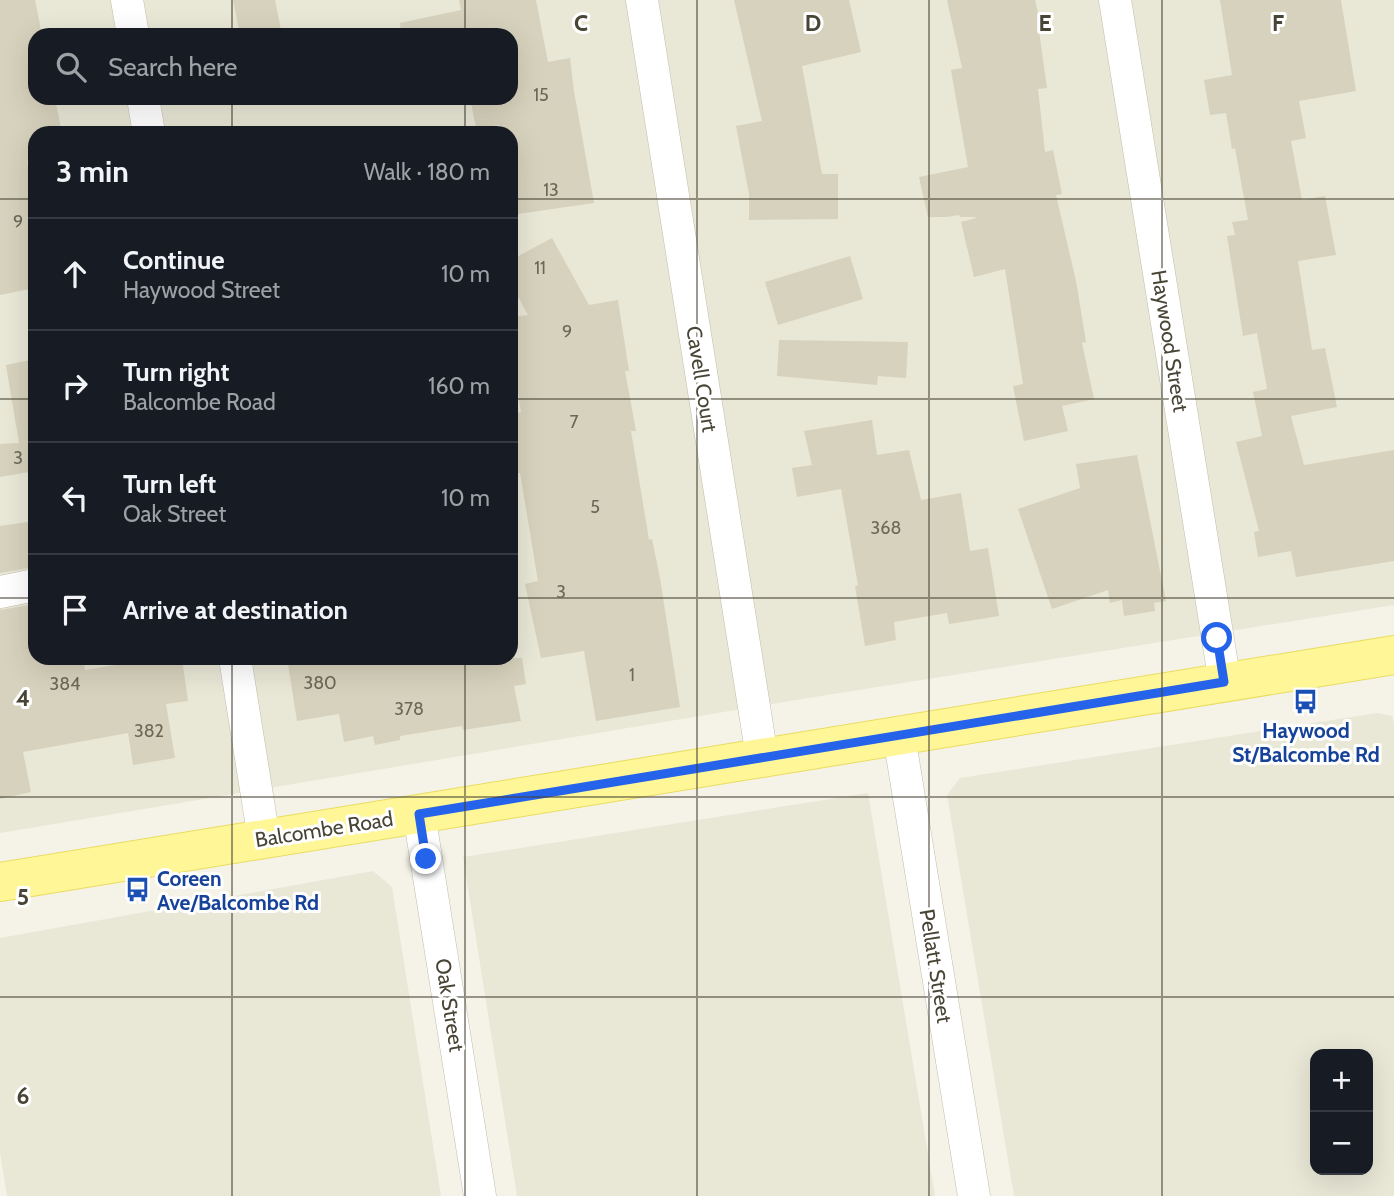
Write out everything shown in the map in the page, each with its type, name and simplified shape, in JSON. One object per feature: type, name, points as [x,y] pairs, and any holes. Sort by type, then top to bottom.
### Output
[{"type":"main road","name":"Balcombe Road","points":[[0,883],[1394,655]]},
{"type":"street","points":[[127,0],[132,28]]},
{"type":"street","name":"Cavell Court","points":[[642,0],[762,757]]},
{"type":"street","name":"Haywood Street","points":[[1115,0],[1224,682]]},
{"type":"street","points":[[145,105],[148,126]]},
{"type":"street","points":[[0,592],[28,586]]},
{"type":"street","points":[[236,665],[264,839]]},
{"type":"street","name":"Pellatt Street","points":[[899,736],[974,1196]]},
{"type":"street","name":"Oak Street","points":[[419,814],[480,1196]]},
{"type":"shaded area","points":[[0,0],[1394,0],[1394,605],[808,698],[0,833]]},
{"type":"shaded area","points":[[1377,713],[1392,716],[1394,1196],[1014,1196],[947,795],[960,778]]},
{"type":"shaded area","points":[[868,793],[935,1196],[517,1196],[463,857]]},
{"type":"shaded area","points":[[373,871],[392,887],[441,1196],[7,1196],[0,1153],[0,938]]},
{"type":"building","points":[[0,0],[35,0],[41,28],[28,28],[28,105],[56,105],[61,126],[28,126],[28,289],[0,295]]},
{"type":"building","points":[[233,0],[275,0],[281,28],[239,28]]},
{"type":"building","points":[[459,0],[536,0],[548,62],[570,58],[594,203],[518,214],[518,126],[476,126],[471,105],[518,105],[518,28],[400,28],[400,23],[461,10]]},
{"type":"building","points":[[734,0],[849,0],[861,52],[802,66],[822,174],[838,174],[838,219],[749,220],[749,194],[736,126],[762,121]]},
{"type":"building","points":[[947,0],[1035,0],[1042,30],[1039,31],[1047,88],[1038,89],[1045,152],[1053,150],[1062,194],[1056,195],[1076,281],[1086,342],[1082,343],[1094,399],[1062,406],[1068,431],[1024,441],[1013,386],[1023,384],[1005,269],[974,277],[961,222],[976,218],[959,215],[928,217],[919,177],[968,167],[951,70],[962,68]]},
{"type":"building","points":[[1220,0],[1341,0],[1356,91],[1299,101],[1306,138],[1291,141],[1302,200],[1325,196],[1336,255],[1298,261],[1312,350],[1325,348],[1337,407],[1291,416],[1304,465],[1394,450],[1394,561],[1296,577],[1291,551],[1258,557],[1254,532],[1259,531],[1236,442],[1262,436],[1253,392],[1267,389],[1257,333],[1243,336],[1227,236],[1235,235],[1232,222],[1248,220],[1226,113],[1210,115],[1204,80],[1232,75]]},
{"type":"building","points":[[552,238],[589,305],[618,300],[629,371],[625,371],[636,431],[631,431],[649,540],[652,539],[660,578],[680,707],[596,721],[584,651],[541,658],[525,584],[538,581],[518,473],[518,413],[521,412],[518,393],[518,316],[528,315],[518,297],[518,256]]},
{"type":"building","points":[[850,256],[863,299],[778,325],[765,282]]},
{"type":"building","points":[[779,340],[908,342],[906,378],[878,376],[877,385],[777,376]]},
{"type":"building","points":[[28,360],[28,472],[0,477],[0,444],[19,443],[6,365]]},
{"type":"building","points":[[872,420],[877,455],[909,450],[921,500],[961,493],[970,551],[988,548],[999,616],[949,624],[947,613],[894,622],[896,640],[865,646],[855,586],[858,585],[841,489],[797,497],[792,468],[812,465],[804,431]]},
{"type":"building","points":[[1137,455],[1166,601],[1154,603],[1155,611],[1124,616],[1122,600],[1110,603],[1108,590],[1052,609],[1018,509],[1080,488],[1076,464]]},
{"type":"building","points":[[28,522],[28,568],[0,573],[0,526]]},
{"type":"building","points":[[28,605],[28,665],[84,665],[85,670],[115,665],[183,665],[188,701],[166,704],[175,758],[133,765],[128,733],[23,752],[31,792],[0,799],[0,610]]},
{"type":"building","points":[[518,658],[522,658],[526,684],[514,686],[521,721],[463,730],[462,726],[400,736],[400,740],[375,745],[373,736],[344,742],[339,714],[297,721],[288,665],[518,665]]},
{"type":"place","name":"Haywood St/Balcombe Rd","points":[[1306,701]]},
{"type":"place","name":"Coreen Ave/Balcombe Rd","points":[[137,890]]},
{"type":"route","points":[[426,859],[419,814],[1224,682],[1217,638]]}]
